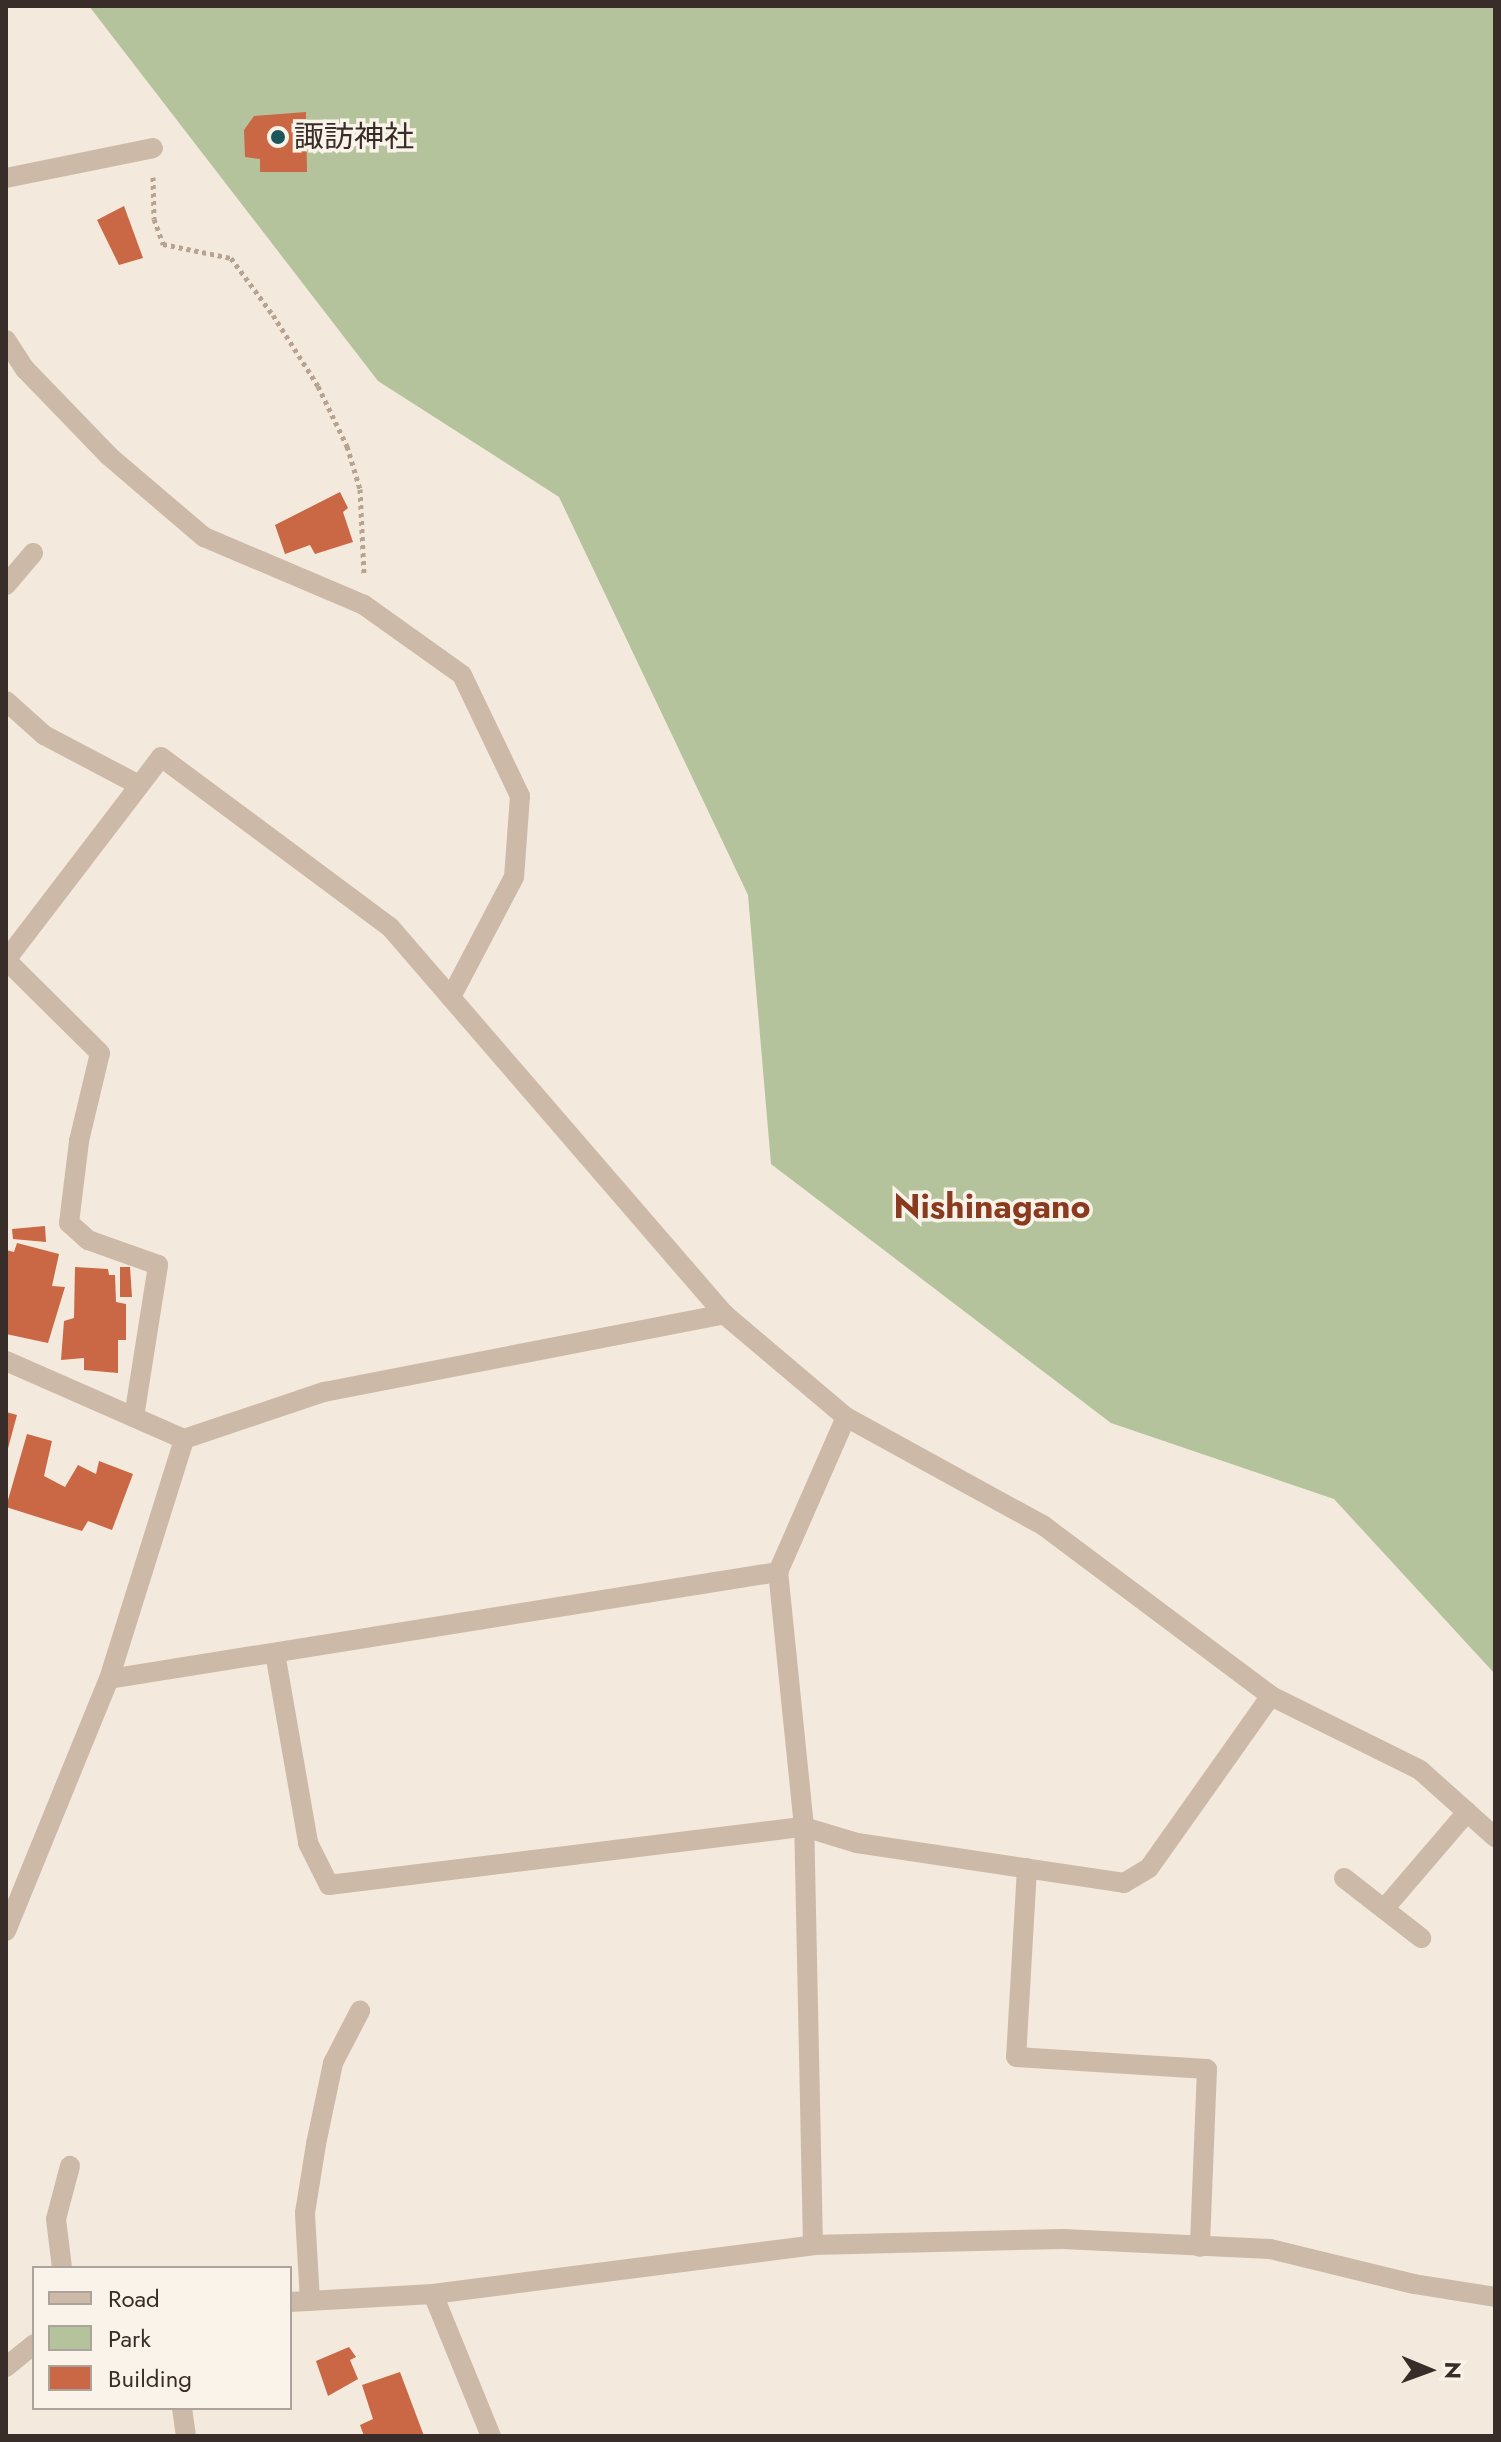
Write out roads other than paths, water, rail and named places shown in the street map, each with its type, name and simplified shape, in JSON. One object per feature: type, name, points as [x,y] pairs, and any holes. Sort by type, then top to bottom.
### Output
[{"type":"street","points":[[6,178],[153,148]]},
{"type":"street","points":[[6,340],[25,369],[109,456],[204,537],[364,605],[462,675],[520,796],[514,877],[451,997]]},
{"type":"street","points":[[6,585],[33,553]]},
{"type":"street","points":[[6,701],[44,735],[139,785]]},
{"type":"street","points":[[134,1417],[158,1265],[88,1240],[69,1223],[79,1141],[100,1053],[6,960],[161,757],[390,927],[724,1314],[846,1417],[1044,1526],[1271,1696],[1420,1770],[1495,1837]]},
{"type":"street","points":[[6,1361],[184,1439],[324,1392],[724,1314]]},
{"type":"street","points":[[813,2245],[804,1827],[778,1572],[846,1417]]},
{"type":"street","points":[[6,1931],[109,1679],[184,1439]]},
{"type":"street","points":[[109,1679],[778,1572]]},
{"type":"street","points":[[275,1653],[308,1843],[329,1885],[804,1827],[857,1843],[1124,1883],[1149,1868],[1271,1696]]},
{"type":"street","points":[[1384,1909],[1467,1812]]},
{"type":"street","points":[[1027,1868],[1016,2057],[1207,2069],[1200,2247]]},
{"type":"street","points":[[1344,1878],[1421,1938]]},
{"type":"street","points":[[360,2011],[333,2063],[316,2144],[305,2213],[300,2302],[433,2294],[813,2245],[1063,2239],[1270,2249],[1414,2284],[1495,2297]]},
{"type":"street","points":[[62,2266],[56,2219],[70,2166]]},
{"type":"street","points":[[433,2294],[491,2436]]},
{"type":"street","points":[[6,2367],[32,2346]]},
{"type":"street","points":[[182,2410],[186,2436]]},
{"type":"place","name":"諏訪神社","points":[[278,137]]},
{"type":"district","name":"Nishinagano","points":[[992,1207]]}]
